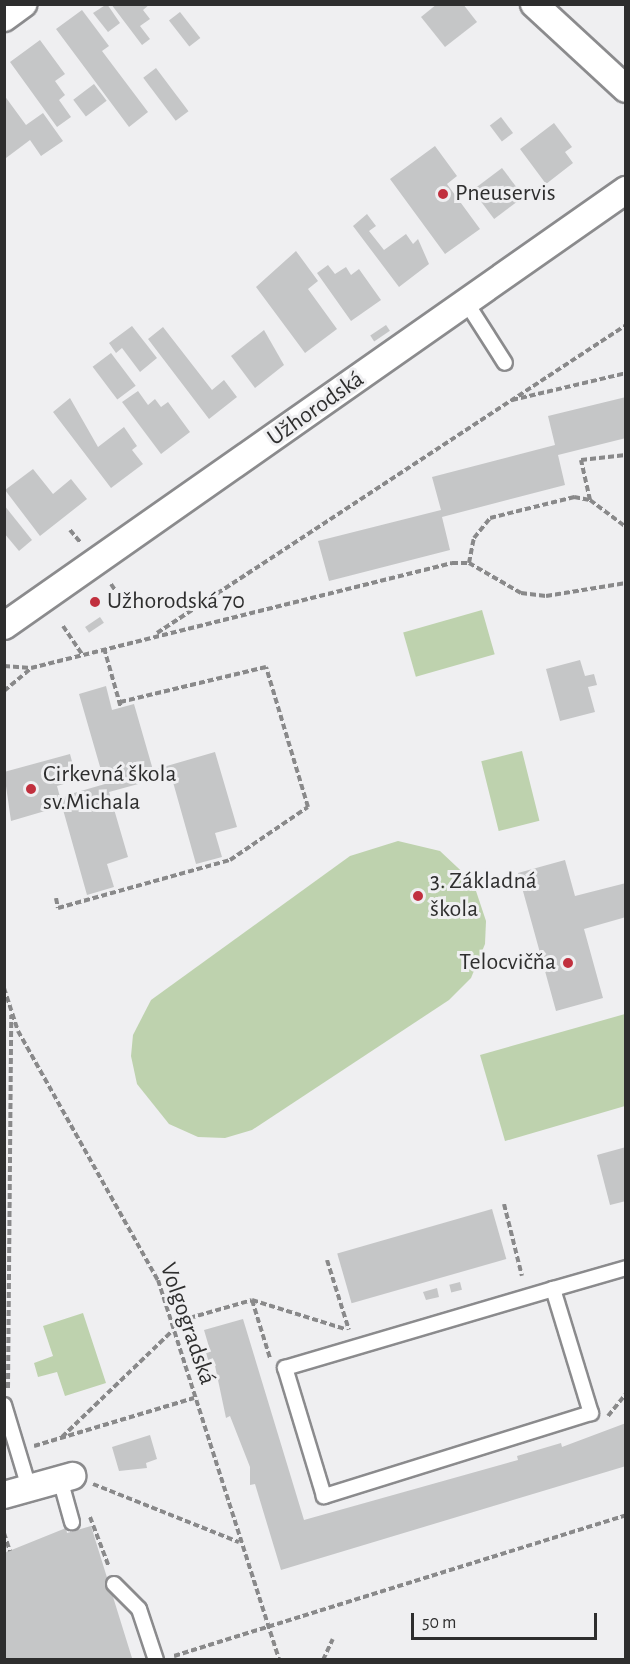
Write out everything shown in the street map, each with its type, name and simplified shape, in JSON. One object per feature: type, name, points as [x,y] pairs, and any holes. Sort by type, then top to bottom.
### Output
[{"type":"street","points":[[534,4],[626,88]]},
{"type":"street","name":"Užhorodská","points":[[4,626],[626,190]]},
{"type":"street","points":[[4,1495],[66,1478]]},
{"type":"lane","points":[[466,302],[505,363]]},
{"type":"lane","points":[[553,1289],[591,1413],[324,1496],[285,1368],[553,1289],[626,1268]]},
{"type":"lane","points":[[6,1411],[29,1488]]},
{"type":"lane","points":[[66,1478],[72,1522]]},
{"type":"lane","points":[[114,1584],[139,1609],[156,1659]]},
{"type":"path","points":[[153,635],[626,326]]},
{"type":"path","points":[[508,401],[626,373]]},
{"type":"path","points":[[590,500],[580,460],[626,455]]},
{"type":"path","points":[[469,563],[474,538],[490,518],[574,497],[590,500],[626,526]]},
{"type":"path","points":[[70,530],[84,548]]},
{"type":"path","points":[[4,666],[31,669],[153,635],[469,563],[521,593],[546,596],[626,583]]},
{"type":"path","points":[[111,585],[115,590]]},
{"type":"path","points":[[63,626],[82,654]]},
{"type":"path","points":[[56,898],[58,908],[230,860],[308,807],[266,667],[121,705],[104,648]]},
{"type":"path","points":[[4,691],[31,669]]},
{"type":"path","name":"Volgogradská","points":[[4,988],[11,1011],[158,1280],[172,1323],[172,1331],[279,1659]]},
{"type":"path","points":[[6,1411],[11,1011]]},
{"type":"path","points":[[504,1204],[526,1275],[514,1279]]},
{"type":"path","points":[[327,1260],[348,1330]]},
{"type":"path","points":[[252,1300],[272,1364]]},
{"type":"path","points":[[172,1323],[252,1300],[348,1330],[359,1327]]},
{"type":"path","points":[[62,1437],[172,1331]]},
{"type":"path","points":[[602,1418],[614,1414],[626,1394]]},
{"type":"path","points":[[18,1451],[194,1398]]},
{"type":"path","points":[[66,1478],[240,1542]]},
{"type":"path","points":[[163,1659],[267,1624],[626,1515]]},
{"type":"path","points":[[4,1533],[10,1551]]},
{"type":"path","points":[[323,1659],[333,1639]]},
{"type":"green space","points":[[482,610],[495,654],[416,677],[403,633]]},
{"type":"green space","points":[[522,751],[539,821],[499,831],[481,761]]},
{"type":"green space","points":[[398,841],[440,851],[473,882],[486,921],[485,944],[471,978],[449,1000],[252,1130],[225,1138],[198,1137],[169,1124],[137,1084],[131,1056],[133,1035],[151,1000],[350,856]]},
{"type":"green space","points":[[625,1014],[625,1106],[505,1141],[480,1055]]},
{"type":"green space","points":[[83,1313],[106,1383],[65,1396],[57,1372],[38,1377],[34,1363],[53,1356],[43,1326]]},
{"type":"building","points":[[107,4],[120,23],[108,32],[93,13]]},
{"type":"building","points":[[111,4],[150,4],[143,10],[150,19],[140,26],[150,39],[142,45]]},
{"type":"building","points":[[437,4],[463,4],[477,22],[445,47],[421,17]]},
{"type":"building","points":[[82,10],[109,46],[102,51],[148,112],[129,127],[56,29]]},
{"type":"building","points":[[180,12],[200,38],[189,47],[169,21]]},
{"type":"building","points":[[40,40],[65,74],[55,81],[65,95],[59,100],[71,117],[57,127],[10,62]]},
{"type":"building","points":[[156,68],[188,111],[176,121],[143,78]]},
{"type":"building","points":[[94,84],[107,101],[86,116],[73,100]]},
{"type":"building","points":[[4,95],[26,125],[43,113],[63,141],[41,156],[30,140],[6,158]]},
{"type":"building","points":[[501,117],[513,133],[502,141],[490,125]]},
{"type":"building","points":[[554,123],[572,147],[565,152],[573,163],[546,184],[520,149]]},
{"type":"building","points":[[435,146],[457,176],[447,184],[480,229],[445,254],[390,179]]},
{"type":"building","points":[[502,168],[524,197],[494,219],[472,190]]},
{"type":"building","points":[[367,214],[376,226],[369,231],[384,250],[406,234],[413,244],[418,239],[429,264],[399,287],[353,226]]},
{"type":"building","points":[[296,251],[318,281],[308,289],[337,329],[305,353],[256,287]]},
{"type":"building","points":[[328,265],[335,274],[346,267],[351,275],[359,269],[381,300],[351,321],[317,273]]},
{"type":"building","points":[[386,325],[390,331],[374,341],[370,336]]},
{"type":"building","points":[[132,326],[157,358],[140,372],[122,348],[116,353],[109,343]]},
{"type":"building","points":[[163,327],[212,390],[224,380],[237,397],[209,419],[148,339]]},
{"type":"building","points":[[264,330],[284,365],[255,388],[231,356]]},
{"type":"building","points":[[111,353],[136,386],[117,400],[93,367]]},
{"type":"building","points":[[138,391],[148,405],[155,399],[161,407],[168,402],[190,432],[161,454],[122,402]]},
{"type":"building","points":[[626,397],[626,438],[558,455],[565,485],[442,517],[450,550],[329,581],[318,541],[441,510],[432,477],[555,445],[548,416]]},
{"type":"building","points":[[70,398],[98,447],[124,427],[137,446],[132,450],[143,464],[111,488],[53,412]]},
{"type":"building","points":[[33,469],[53,494],[71,479],[87,499],[40,536],[5,490]]},
{"type":"building","points":[[4,505],[32,540],[19,551],[4,533]]},
{"type":"building","points":[[100,617],[104,623],[89,633],[85,627]]},
{"type":"building","points":[[580,660],[585,676],[594,674],[597,685],[588,687],[595,712],[560,721],[546,669]]},
{"type":"building","name":"Cirkevná škola sv.Michala","points":[[106,686],[112,710],[134,704],[153,770],[215,752],[237,827],[215,833],[222,857],[196,864],[171,775],[109,792],[128,857],[107,864],[114,887],[87,895],[62,806],[11,821],[4,772],[70,754],[77,780],[57,786],[60,797],[105,784],[79,694]]},
{"type":"building","name":"Telocvičňa","points":[[565,860],[575,896],[626,883],[626,917],[584,929],[603,998],[556,1011],[518,873]]},
{"type":"building","points":[[626,1147],[626,1201],[610,1205],[597,1155]]},
{"type":"building","points":[[492,1209],[506,1259],[352,1303],[337,1253]]},
{"type":"building","points":[[460,1282],[462,1290],[451,1292],[449,1285]]},
{"type":"building","points":[[437,1288],[439,1297],[426,1300],[423,1292]]},
{"type":"building","points":[[243,1319],[304,1520],[518,1460],[517,1456],[561,1443],[562,1447],[626,1423],[626,1466],[281,1570],[255,1484],[250,1485],[250,1467],[230,1416],[226,1418],[214,1361],[209,1363],[205,1349],[209,1347],[204,1330]]},
{"type":"building","points":[[150,1435],[157,1459],[146,1463],[147,1468],[119,1471],[112,1447]]},
{"type":"building","points":[[91,1526],[132,1658],[4,1659],[4,1553],[66,1528],[67,1533]]},
{"type":"place","name":"Pneuservis","points":[[443,194]]},
{"type":"place","name":"Užhorodská 70","points":[[95,602]]},
{"type":"place","name":"Cirkevná škola sv.Michala","points":[[31,789]]},
{"type":"place","name":"3. Základná škola","points":[[418,896]]},
{"type":"place","name":"Telocvičňa","points":[[568,963]]}]
